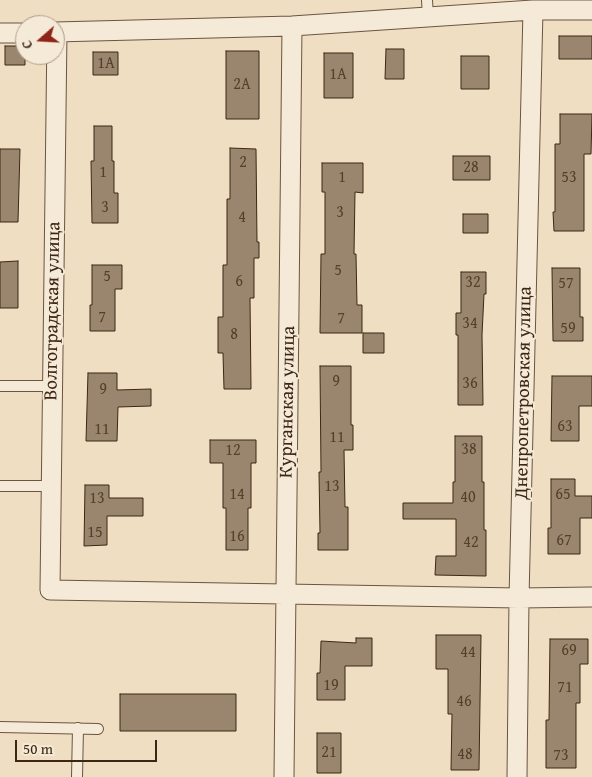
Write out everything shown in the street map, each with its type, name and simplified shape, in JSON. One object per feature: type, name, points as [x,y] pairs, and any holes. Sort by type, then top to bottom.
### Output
[{"type":"street","points":[[65,32],[292,26],[428,8],[592,10]]},
{"type":"street","name":"Днепропетровская улица","points":[[517,777],[519,598],[533,10]]},
{"type":"street","name":"Курганская улица","points":[[284,777],[292,26]]},
{"type":"street","points":[[0,33],[15,33]]},
{"type":"street","name":"Волгоградская улица","points":[[56,65],[50,590],[285,594]]},
{"type":"street","points":[[285,594],[519,598],[592,597]]},
{"type":"lane","points":[[0,386],[52,386]]},
{"type":"lane","points":[[0,486],[51,486]]},
{"type":"lane","points":[[0,727],[98,729]]},
{"type":"lane","points":[[77,777],[78,728]]},
{"type":"building","points":[[559,36],[592,36],[592,59],[559,59]]},
{"type":"building","points":[[5,46],[15,46],[15,65],[5,65]]},
{"type":"building","points":[[386,49],[404,49],[404,79],[385,79]]},
{"type":"building","points":[[226,51],[259,51],[259,119],[226,119]]},
{"type":"building","points":[[93,52],[118,52],[118,75],[93,75]]},
{"type":"building","points":[[324,53],[353,53],[353,98],[324,98]]},
{"type":"building","points":[[461,56],[489,56],[489,89],[461,89]]},
{"type":"building","points":[[560,114],[592,114],[591,154],[584,154],[584,231],[554,231],[555,144],[560,144]]},
{"type":"building","points":[[94,126],[112,126],[112,161],[114,161],[114,193],[118,193],[118,223],[92,223],[91,161],[94,161]]},
{"type":"building","points":[[230,148],[256,149],[257,242],[259,242],[259,258],[254,258],[254,298],[250,298],[251,389],[224,389],[223,353],[218,353],[218,317],[223,317],[223,265],[227,265],[227,199],[230,199]]},
{"type":"building","points":[[0,149],[20,149],[18,222],[0,222]]},
{"type":"building","points":[[453,156],[490,156],[490,180],[453,180]]},
{"type":"building","points":[[322,163],[363,163],[363,193],[355,192],[354,254],[356,254],[357,305],[362,305],[362,333],[320,333],[321,254],[325,254],[325,192],[322,192]]},
{"type":"building","points":[[463,214],[488,214],[488,233],[463,233]]},
{"type":"building","points":[[18,261],[18,308],[0,308],[0,262]]},
{"type":"building","points":[[92,265],[122,265],[122,289],[115,289],[115,331],[90,331]]},
{"type":"building","points":[[552,268],[580,268],[580,317],[583,317],[583,341],[553,341]]},
{"type":"building","points":[[461,272],[486,272],[482,335],[483,405],[458,405],[458,335],[456,335],[456,313],[461,313]]},
{"type":"building","points":[[363,333],[384,333],[384,353],[363,353]]},
{"type":"building","points":[[320,366],[351,366],[353,450],[344,450],[345,507],[348,507],[348,550],[318,550],[318,533],[320,533],[319,472],[321,472]]},
{"type":"building","points":[[88,373],[117,373],[117,390],[151,389],[151,406],[118,407],[117,441],[86,441]]},
{"type":"building","points":[[552,376],[592,376],[592,406],[579,406],[579,441],[551,441]]},
{"type":"building","points":[[455,436],[482,436],[486,576],[435,575],[436,556],[456,556],[456,519],[403,519],[403,503],[453,503]]},
{"type":"building","points":[[210,440],[256,440],[256,463],[251,463],[251,508],[248,508],[248,550],[226,550],[226,508],[223,508],[223,463],[210,463]]},
{"type":"building","points":[[551,479],[575,479],[575,496],[592,496],[592,518],[580,518],[580,554],[548,554],[548,528],[551,528]]},
{"type":"building","points":[[85,485],[109,485],[109,498],[143,498],[143,516],[107,516],[107,545],[84,546]]},
{"type":"building","points":[[436,635],[481,635],[479,770],[451,770],[452,714],[448,714],[448,669],[436,669]]},
{"type":"building","points":[[356,638],[372,638],[372,666],[345,666],[345,700],[317,700],[317,673],[320,673],[321,641],[356,643]]},
{"type":"building","points":[[550,639],[588,639],[588,664],[580,664],[580,703],[576,703],[576,768],[546,768],[546,720],[549,720]]},
{"type":"building","points":[[120,694],[236,694],[236,731],[120,731]]},
{"type":"building","points":[[317,733],[341,733],[341,773],[317,773]]}]
